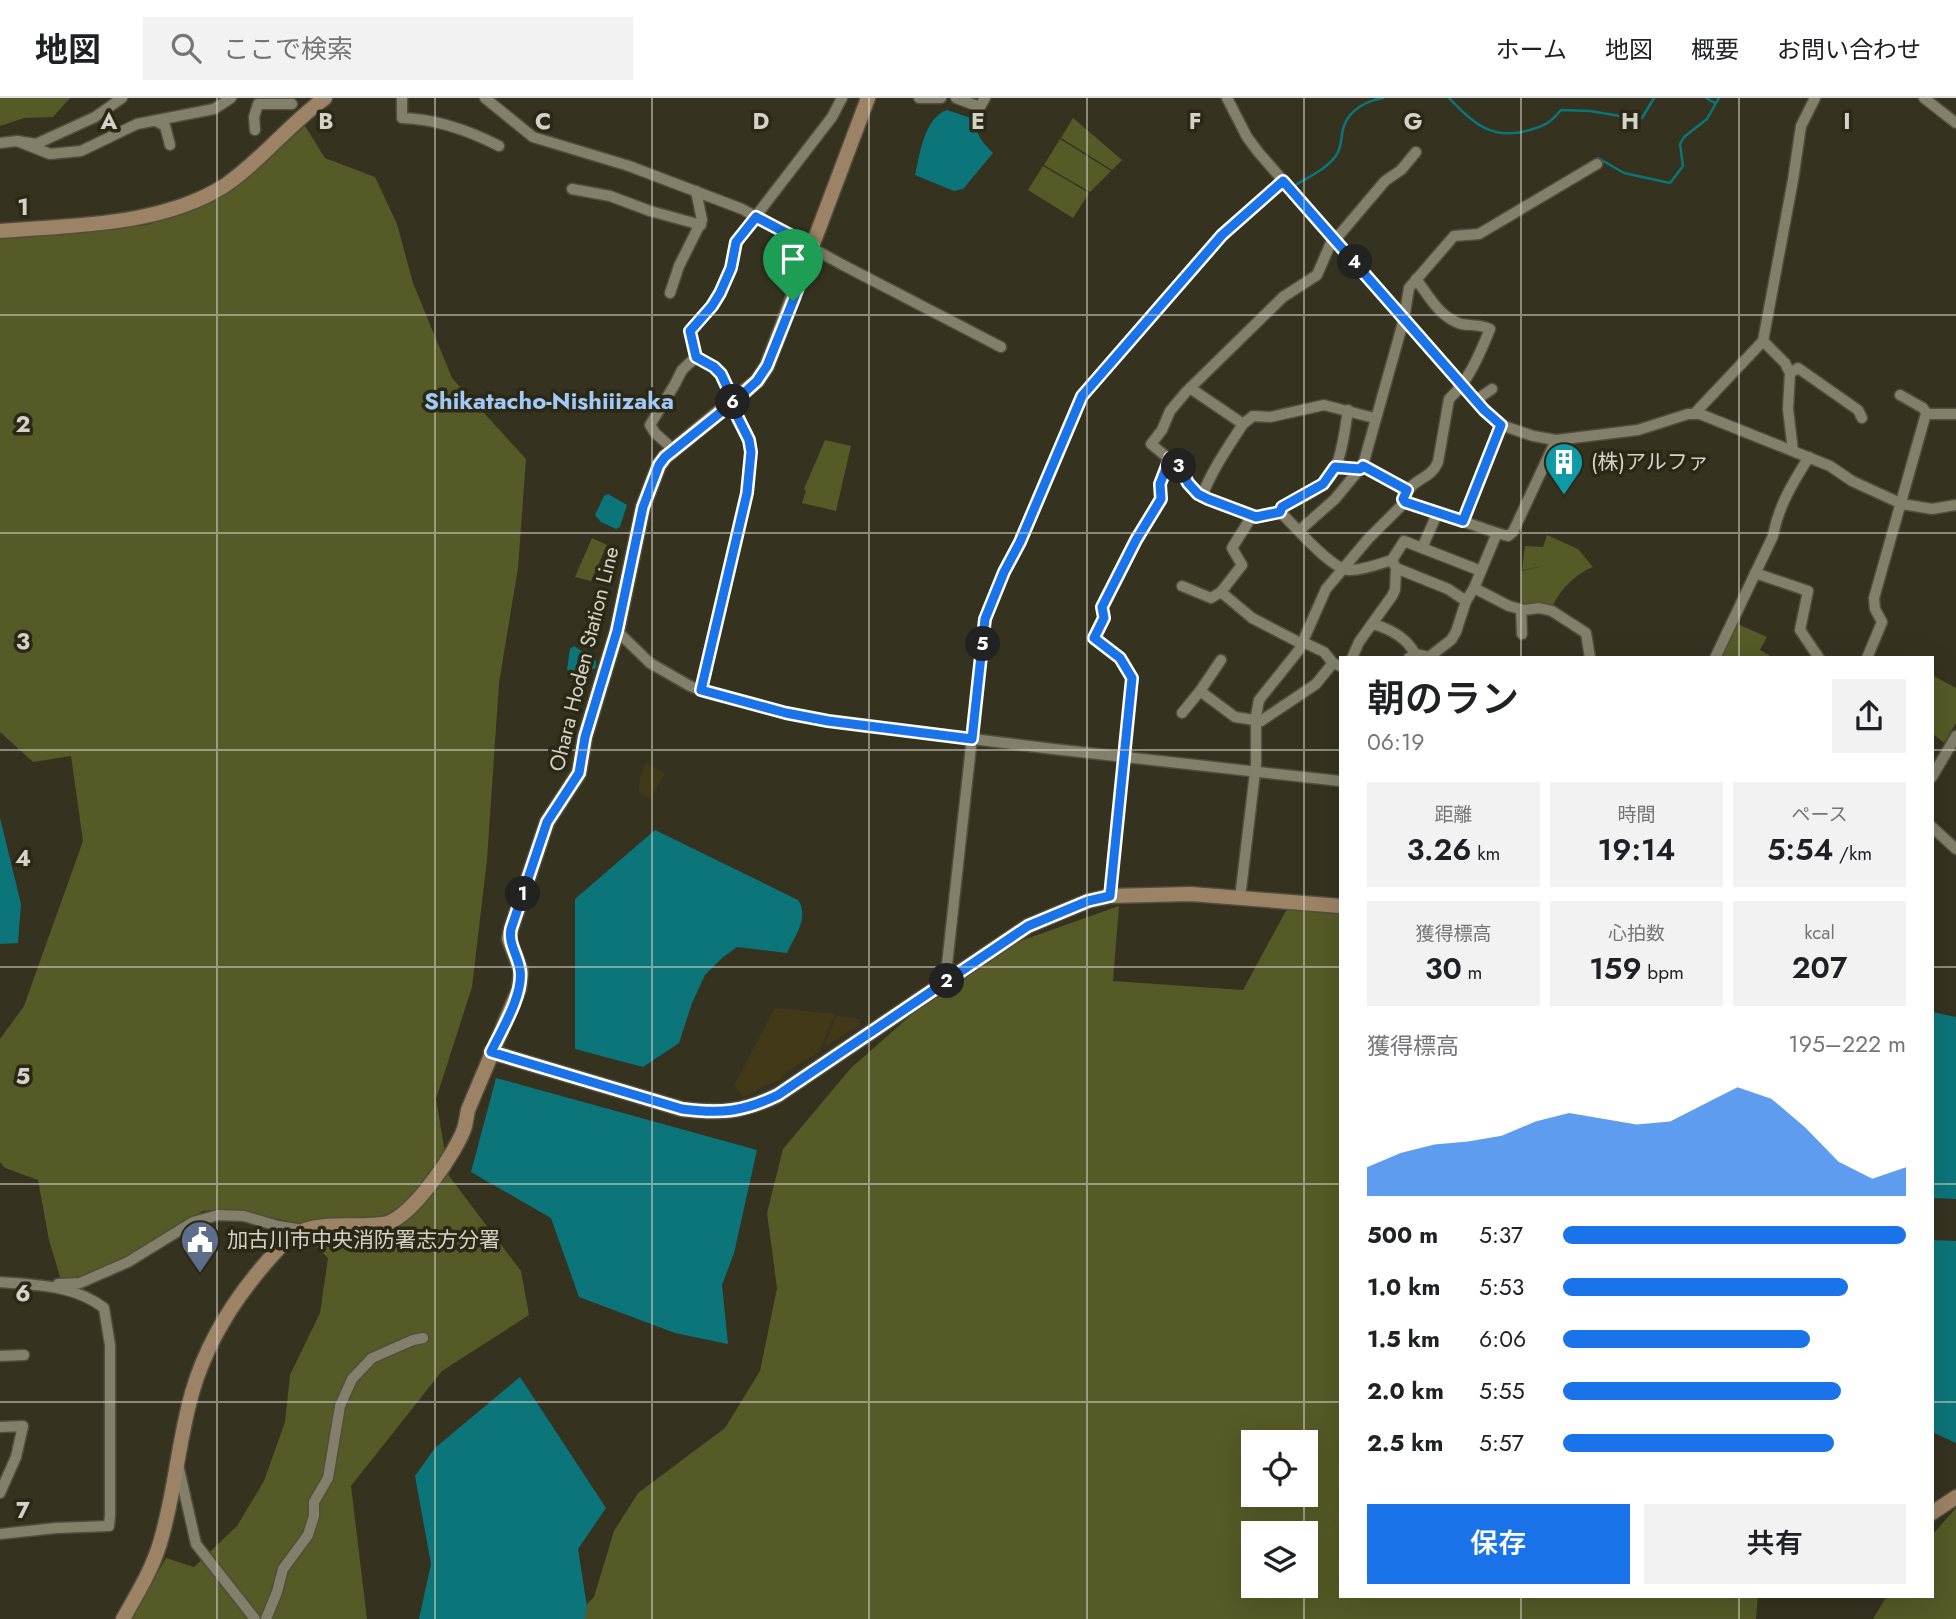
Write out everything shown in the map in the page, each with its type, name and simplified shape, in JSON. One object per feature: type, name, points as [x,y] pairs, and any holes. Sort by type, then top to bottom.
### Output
[{"type":"main road","points":[[0,232],[144,216],[183,205],[223,186],[325,98]]},
{"type":"main road","name":"Ohara Hoden Station Line","points":[[303,1230],[317,1226],[387,1223],[399,1219],[413,1205],[451,1154],[465,1127],[468,1110],[519,989],[521,971],[509,939],[511,929],[547,822],[579,773],[585,737],[617,631],[643,507],[659,465],[757,381],[767,366],[868,98]]},
{"type":"main road","points":[[491,1052],[682,1109],[738,1111],[778,1095],[1028,926],[1088,901],[1110,896],[1191,894],[1339,906]]},
{"type":"main road","points":[[123,1619],[149,1573],[159,1546],[192,1392],[214,1338],[226,1314],[284,1242],[303,1230]]},
{"type":"main road","points":[[1934,1512],[1956,1497]]},
{"type":"street","points":[[0,143],[17,141],[37,144],[95,117],[122,98]]},
{"type":"street","points":[[17,141],[50,153],[81,151],[137,124],[214,109],[231,98]]},
{"type":"street","points":[[260,98],[292,104],[307,111]]},
{"type":"street","points":[[402,98],[402,118],[419,118],[467,129],[499,146]]},
{"type":"street","points":[[485,98],[533,137],[629,166],[742,209],[1001,347]]},
{"type":"street","points":[[701,690],[747,493],[751,452],[749,440],[721,374],[696,357],[690,331],[720,293],[731,268],[736,242],[832,117],[842,98]]},
{"type":"street","points":[[919,98],[941,98]]},
{"type":"street","points":[[956,98],[979,107],[985,98]]},
{"type":"street","points":[[1227,98],[1247,137],[1283,181],[1476,400],[1501,425],[1533,436],[1556,440],[1638,430],[1695,413],[1763,341],[1801,126],[1815,98]]},
{"type":"street","points":[[1924,98],[1956,123]]},
{"type":"street","points":[[254,130],[258,104],[292,104]]},
{"type":"street","points":[[156,121],[165,126],[170,145]]},
{"type":"street","points":[[1280,512],[1252,516],[1202,496],[1188,483],[1180,467],[1151,444],[1162,430],[1170,411],[1190,388],[1283,297],[1317,275],[1334,239],[1385,181],[1402,170],[1416,152]]},
{"type":"street","points":[[1300,530],[1335,499],[1362,467],[1404,319],[1409,288],[1416,279],[1454,236],[1479,234],[1597,164]]},
{"type":"street","points":[[945,982],[985,619],[1004,572],[1020,542],[1082,396],[1222,235],[1283,181]]},
{"type":"street","points":[[572,189],[610,196],[650,212],[656,211],[701,225]]},
{"type":"street","points":[[670,293],[679,266],[701,225],[696,191]]},
{"type":"street","points":[[1405,502],[1403,499],[1408,487],[1435,470],[1449,398],[1484,347],[1490,329],[1462,324],[1447,317],[1416,279]]},
{"type":"street","points":[[1763,341],[1785,363],[1790,373],[1788,409],[1793,451]]},
{"type":"street","points":[[674,450],[650,425],[676,378],[696,357]]},
{"type":"street","points":[[1790,373],[1798,368],[1858,410],[1862,418]]},
{"type":"street","points":[[1190,388],[1243,424]]},
{"type":"street","points":[[1476,400],[1492,389]]},
{"type":"street","points":[[1900,395],[1923,408],[1927,414]]},
{"type":"street","points":[[1202,496],[1210,473],[1219,464],[1243,424],[1253,416],[1270,417],[1324,405],[1374,418]]},
{"type":"street","points":[[1280,512],[1282,507],[1323,484],[1335,467],[1348,410]]},
{"type":"street","points":[[1695,413],[1733,425],[1830,466],[1852,481],[1902,504],[1919,509],[1956,505]]},
{"type":"street","points":[[1927,414],[1956,414]]},
{"type":"street","points":[[1868,656],[1882,622],[1875,609],[1874,598],[1902,504],[1917,440],[1927,414]]},
{"type":"street","points":[[1463,521],[1501,425]]},
{"type":"street","points":[[1405,502],[1508,536],[1513,531],[1556,440]]},
{"type":"street","points":[[1715,656],[1773,536],[1782,503],[1809,457]]},
{"type":"street","points":[[1110,896],[1132,678],[1120,658],[1094,638],[1104,618],[1102,607],[1136,540],[1161,499],[1160,484],[1170,458]]},
{"type":"street","points":[[1335,467],[1362,467],[1407,490]]},
{"type":"street","points":[[1240,898],[1255,771],[1259,699],[1294,657],[1326,589],[1368,539],[1405,502]]},
{"type":"street","points":[[1280,512],[1316,549],[1343,569],[1394,564],[1448,589],[1466,601]]},
{"type":"street","points":[[1422,548],[1437,514]]},
{"type":"street","points":[[1182,586],[1212,598],[1221,592],[1242,565],[1232,548],[1252,516]]},
{"type":"street","points":[[1432,656],[1456,632],[1466,601],[1497,533]]},
{"type":"street","points":[[1353,656],[1359,642],[1395,590],[1394,564],[1404,541],[1481,571]]},
{"type":"street","points":[[1755,573],[1808,591],[1800,630],[1818,656]]},
{"type":"street","points":[[1474,588],[1509,606],[1552,611],[1588,637],[1590,656]]},
{"type":"street","points":[[1200,691],[1235,717],[1261,721],[1316,684],[1337,664],[1324,652],[1252,618],[1221,592]]},
{"type":"street","points":[[1521,609],[1522,634]]},
{"type":"street","points":[[1373,624],[1382,626],[1410,644],[1412,656]]},
{"type":"street","points":[[617,631],[649,663],[681,681],[701,690],[786,713],[828,721],[972,739],[1339,781]]},
{"type":"street","points":[[1182,713],[1221,660]]},
{"type":"street","points":[[1934,774],[1956,736]]},
{"type":"street","points":[[1934,829],[1956,849]]},
{"type":"street","points":[[42,1286],[80,1283],[128,1262],[193,1222],[218,1215],[244,1216],[303,1230]]},
{"type":"street","points":[[0,1282],[66,1289],[94,1300],[104,1308],[110,1345],[109,1526],[0,1534]]},
{"type":"street","points":[[266,1619],[283,1569],[308,1535],[314,1517],[314,1502],[328,1478],[338,1416],[352,1378],[372,1358],[423,1338]]},
{"type":"street","points":[[0,1356],[24,1355]]},
{"type":"street","points":[[0,1427],[23,1426],[16,1457],[0,1493]]},
{"type":"street","points":[[177,1462],[196,1544],[255,1619]]},
{"type":"green space","points":[[0,98],[70,98],[53,117],[24,118],[0,126]]},
{"type":"green space","points":[[1073,118],[1122,160],[1112,170],[1061,138]]},
{"type":"green space","points":[[305,126],[325,158],[375,177],[397,224],[413,283],[452,378],[526,459],[518,568],[499,683],[487,860],[472,987],[436,1099],[449,1176],[521,1271],[529,1315],[442,1371],[351,1486],[367,1619],[131,1619],[166,1558],[194,1567],[237,1526],[264,1481],[285,1422],[290,1375],[320,1313],[328,1258],[288,1221],[228,1209],[203,1211],[135,1253],[76,1278],[61,1280],[49,1240],[38,1180],[5,1168],[0,1162],[0,1039],[24,1006],[83,841],[71,756],[33,762],[0,732],[0,238],[147,225],[229,192]]},
{"type":"green space","points":[[1060,139],[1111,171],[1090,192],[1044,165]]},
{"type":"green space","points":[[1043,166],[1089,193],[1073,218],[1028,190]]},
{"type":"green space","points":[[825,440],[851,446],[836,511],[802,503],[806,491],[804,489]]},
{"type":"green space","points":[[1547,535],[1578,549],[1593,567],[1568,584],[1552,608],[1521,607],[1521,571],[1544,566],[1522,570],[1525,546],[1543,547]]},
{"type":"green space","points":[[592,538],[607,545],[591,581],[575,577]]},
{"type":"green space","points":[[1733,622],[1767,637],[1760,650],[1770,656],[1718,656]]},
{"type":"green space","points":[[1934,676],[1956,688],[1956,723],[1944,743],[1934,735]]},
{"type":"green space","points":[[1119,906],[1113,981],[1243,990],[1287,909],[1339,914],[1339,1598],[1758,1598],[1756,1619],[572,1619],[594,1597],[614,1531],[638,1493],[725,1428],[760,1371],[777,1288],[767,1213],[783,1149],[851,1068],[934,995],[1009,945]]},
{"type":"green space","points":[[1956,1508],[1956,1619],[1873,1619],[1886,1598],[1934,1598],[1934,1533]]},
{"type":"sand","points":[[646,763],[665,773],[650,799],[639,793],[640,778]]},
{"type":"sand","points":[[775,1008],[835,1014],[819,1052],[787,1071],[781,1079],[743,1097],[734,1085]]},
{"type":"sand","points":[[836,1016],[860,1019],[860,1025],[824,1047]]},
{"type":"water","points":[[947,110],[977,120],[979,135],[993,153],[963,189],[954,191],[915,175],[928,129],[939,114]]},
{"type":"water","points":[[608,494],[627,505],[620,527],[616,529],[601,522],[595,515],[604,496]]},
{"type":"water","points":[[574,646],[596,661],[596,668],[582,673],[569,673],[567,669],[570,649]]},
{"type":"water","points":[[0,818],[21,904],[18,943],[0,944]]},
{"type":"water","points":[[655,830],[798,900],[802,920],[787,953],[737,947],[722,958],[705,975],[692,1003],[679,1043],[643,1067],[575,1049],[575,899]]},
{"type":"water","points":[[1934,1012],[1956,1017],[1956,1199],[1934,1198]]},
{"type":"water","points":[[496,1078],[757,1150],[734,1253],[722,1285],[728,1344],[675,1333],[579,1297],[551,1218],[471,1172]]},
{"type":"water","points":[[1934,1240],[1956,1241],[1956,1443],[1934,1433]]},
{"type":"water","points":[[520,1377],[606,1508],[578,1549],[587,1607],[585,1619],[419,1619],[431,1564],[415,1476],[435,1448]]},
{"type":"waterway","points":[[1294,186],[1321,170],[1335,157],[1350,115],[1365,104],[1383,98]]},
{"type":"waterway","points":[[1449,98],[1467,116],[1485,128],[1505,133],[1540,127],[1551,121],[1561,110],[1590,111],[1638,119],[1642,118],[1654,98]]},
{"type":"waterway","points":[[1706,98],[1715,103]]},
{"type":"waterway","points":[[1594,161],[1598,158],[1624,173],[1670,183],[1683,166],[1680,144],[1684,137],[1707,119],[1719,98]]},
{"type":"waterway","points":[[1459,230],[1467,230]]},
{"type":"place","name":"(株)アルファ","points":[[1564,496]]},
{"type":"place","name":"加古川市中央消防署志方分署","points":[[200,1274]]},
{"type":"district","name":"Shikatacho-Nishiiizaka","points":[[549,400]]},
{"type":"route","points":[[793,301],[767,366],[757,381],[734,402],[731,404],[665,457],[659,465],[643,507],[617,631],[585,737],[579,773],[575,783],[547,822],[511,929],[509,939],[521,971],[519,989],[491,1052],[682,1109],[738,1111],[778,1095],[1028,926],[1088,901],[1110,896],[1132,678],[1120,658],[1094,638],[1104,618],[1102,607],[1136,540],[1161,499],[1160,484],[1170,458],[1180,467],[1188,483],[1198,494],[1256,517],[1280,512],[1282,507],[1323,484],[1335,467],[1360,469],[1363,466],[1407,490],[1403,499],[1405,502],[1463,521],[1501,425],[1484,410],[1283,181],[1222,235],[1082,396],[985,619],[972,739],[828,721],[786,713],[701,690],[747,493],[751,452],[749,440],[731,404],[734,402],[730,391],[721,374],[696,357],[690,331],[720,293],[731,268],[736,242],[756,217],[813,247],[793,301]]}]
